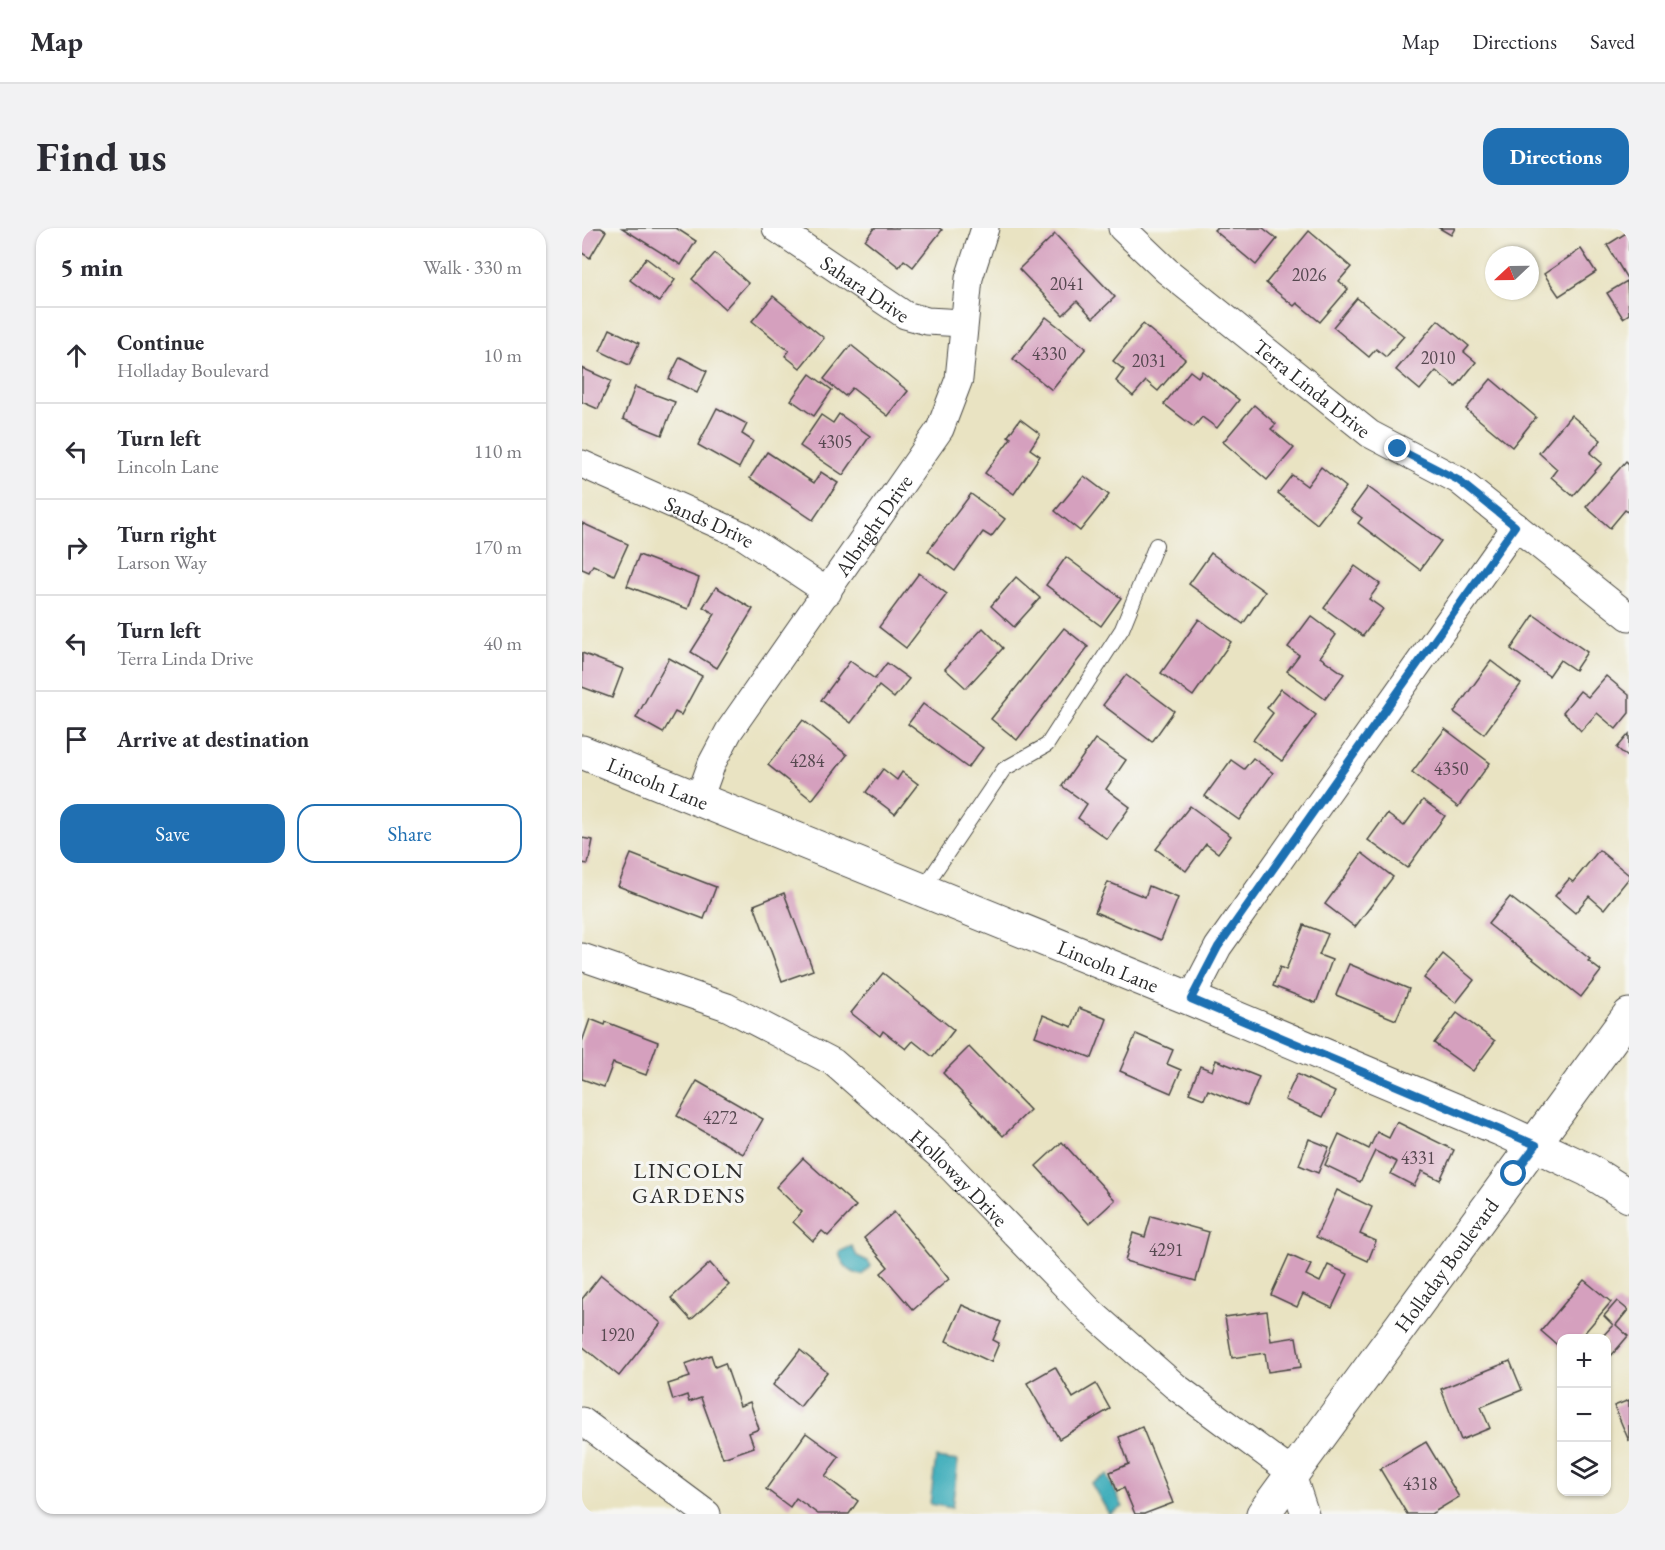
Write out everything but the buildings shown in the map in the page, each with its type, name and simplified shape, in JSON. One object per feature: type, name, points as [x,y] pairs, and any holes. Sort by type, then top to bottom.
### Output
[{"type":"street","name":"Sahara Drive","points":[[776,228],[899,313],[915,319],[963,323]]},
{"type":"street","name":"Albright Drive","points":[[699,799],[712,763],[729,731],[940,429],[959,379],[969,278],[985,228]]},
{"type":"street","name":"Terra Linda Drive","points":[[1122,228],[1167,271],[1370,434],[1458,480],[1629,617]]},
{"type":"street","name":"Sands Drive","points":[[582,464],[742,535],[828,592]]},
{"type":"street","points":[[1191,999],[1218,947],[1515,526]]},
{"type":"street","name":"Lincoln Lane","points":[[582,752],[1191,999],[1536,1145],[1588,1170],[1629,1196]]},
{"type":"street","name":"Holloway Drive","points":[[582,957],[727,1007],[833,1062],[939,1155],[1092,1313],[1175,1386],[1291,1472]]},
{"type":"street","name":"Holladay Boulevard","points":[[1263,1514],[1291,1472],[1536,1145],[1629,1015]]},
{"type":"street","points":[[582,1421],[707,1514]]},
{"type":"street","points":[[1291,1472],[1305,1514]]},
{"type":"lane","points":[[922,889],[1004,769],[1047,745],[1122,629],[1156,545]]},
{"type":"water","points":[[852,1246],[857,1256],[868,1261],[871,1266],[862,1275],[850,1270],[840,1256],[839,1252]]},
{"type":"water","points":[[936,1458],[958,1461],[952,1508],[930,1504]]},
{"type":"water","points":[[1107,1475],[1123,1507],[1109,1514],[1091,1483]]},
{"type":"district","name":"LINCOLN GARDENS","points":[[689,1182]]},
{"type":"route","points":[[1398,449],[1458,480],[1515,526],[1218,947],[1191,999],[1536,1145],[1514,1174]]}]
